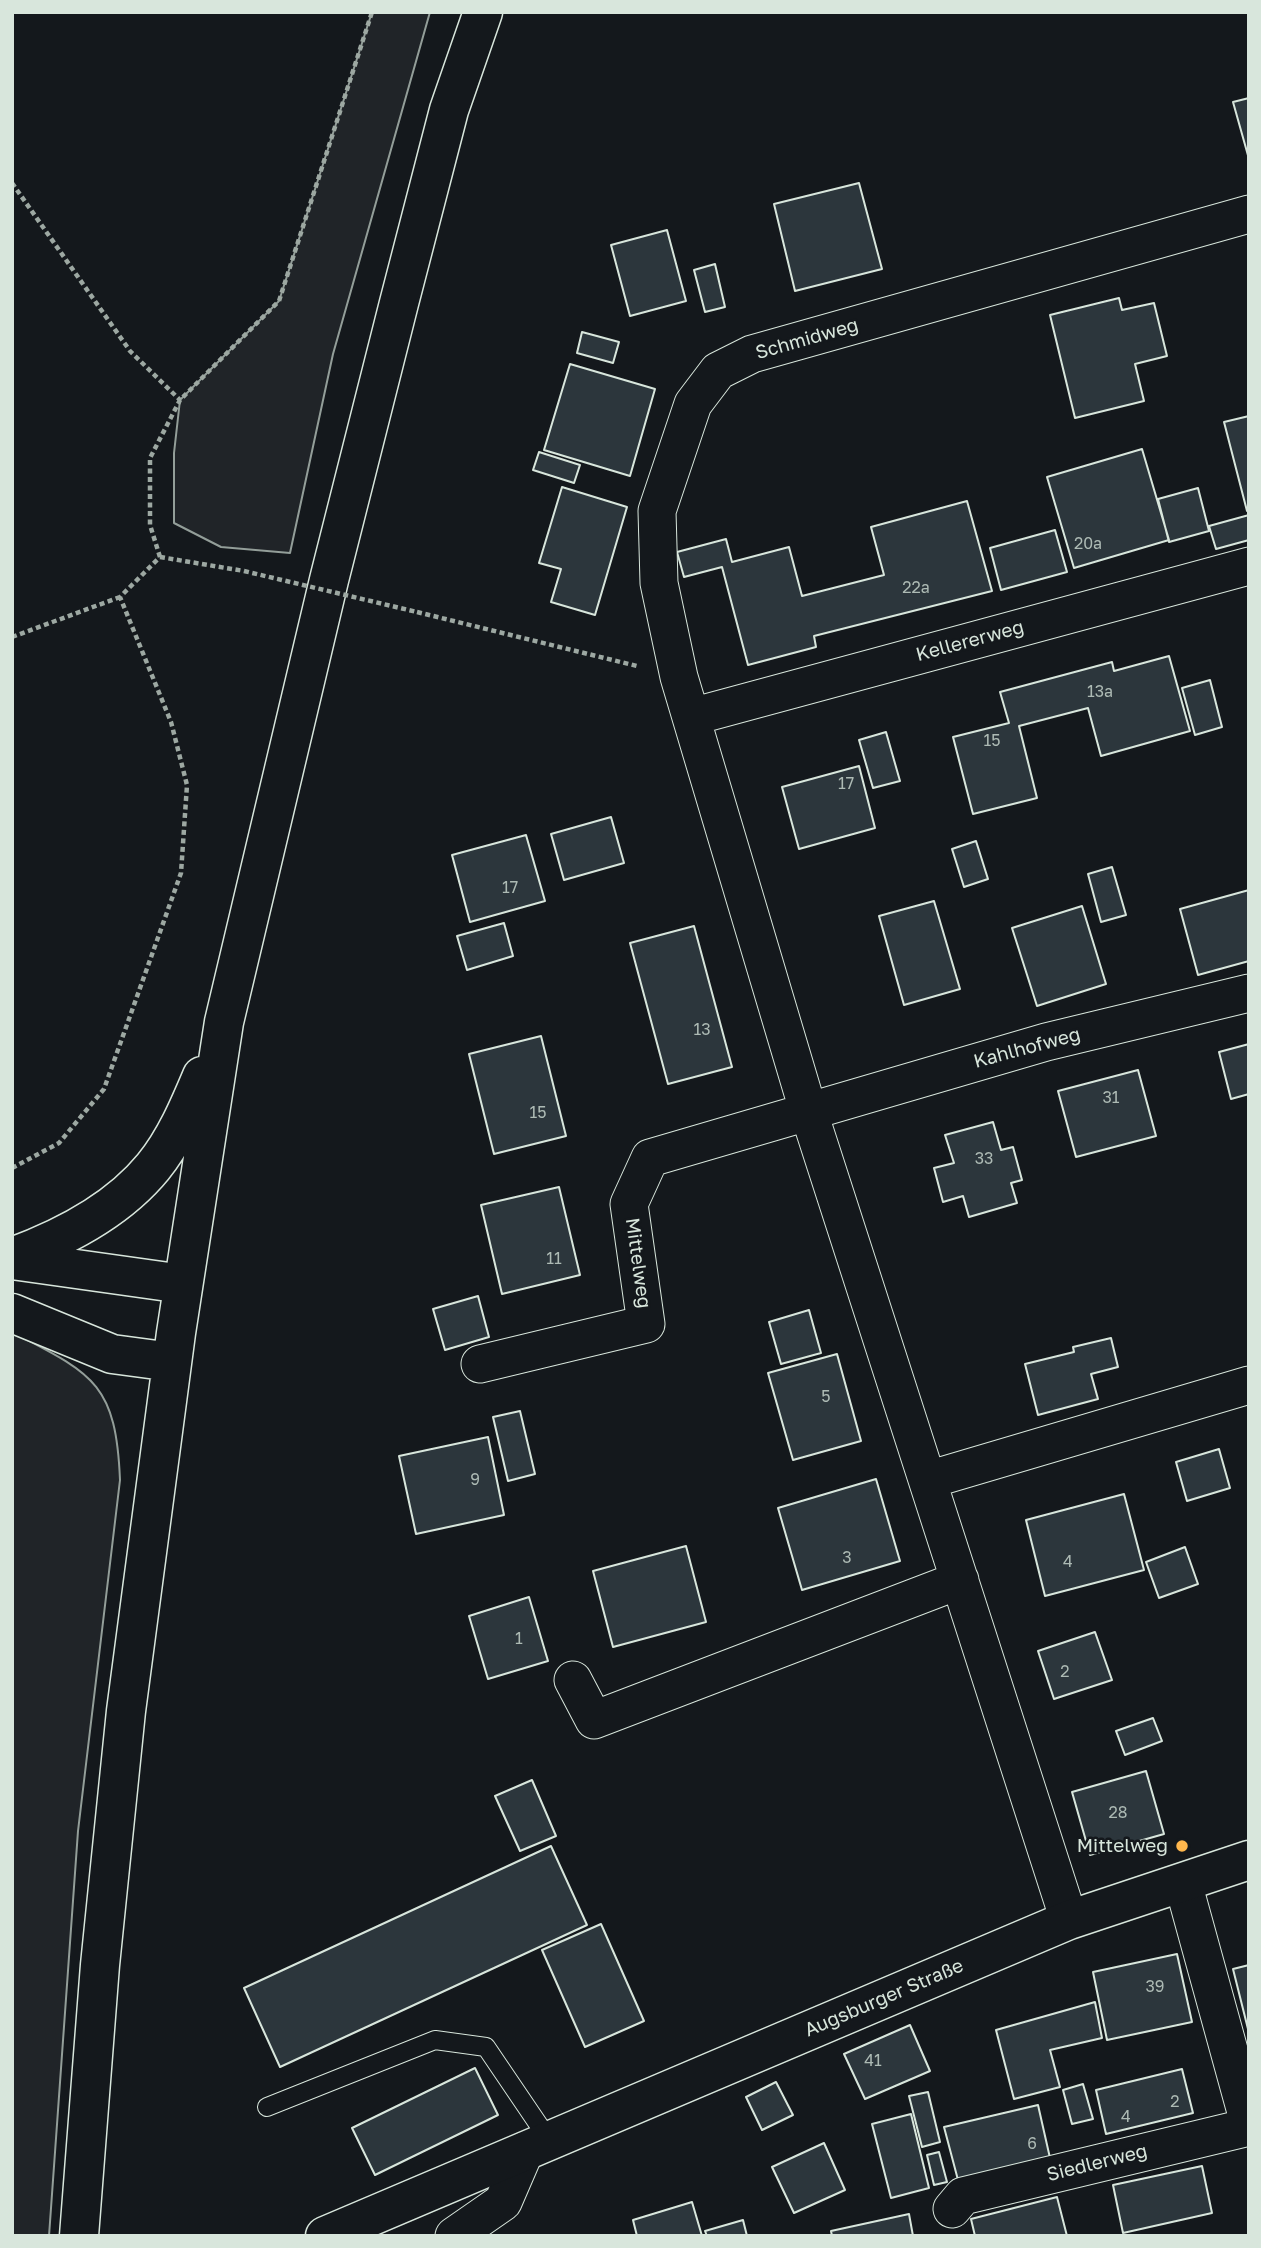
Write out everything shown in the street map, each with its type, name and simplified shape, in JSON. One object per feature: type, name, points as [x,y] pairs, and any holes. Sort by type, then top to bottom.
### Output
[{"type":"main road","points":[[79,2236],[100,1965],[126,1711],[183,1284],[224,1022],[329,580],[389,343],[449,110],[483,12]]},
{"type":"main road","points":[[12,1259],[84,1225],[121,1198],[153,1167],[184,1118],[224,1022]]},
{"type":"main road","points":[[12,1259],[183,1284]]},
{"type":"main road","points":[[12,1313],[112,1354],[172,1362]]},
{"type":"main road","name":"Augsburger Straße","points":[[325,2236],[1069,1920],[1249,1860]]},
{"type":"street","name":"Schmidweg","points":[[691,717],[679,677],[659,583],[657,511],[693,404],[718,371],[752,354],[1249,214]]},
{"type":"street","name":"Kellererweg","points":[[691,717],[1249,566]]},
{"type":"street","points":[[691,717],[807,1110],[1069,1920]]},
{"type":"street","name":"Kahlhofweg","points":[[807,1110],[1046,1042],[1249,993]]},
{"type":"street","name":"Mittelweg","points":[[480,1364],[646,1324],[629,1204],[650,1158],[807,1110]]},
{"type":"street","points":[[928,1479],[1249,1385]]},
{"type":"street","points":[[573,1680],[594,1720],[960,1580]]},
{"type":"street","name":"Siedlerweg","points":[[952,2209],[963,2196],[1249,2125],[1183,1883]]},
{"type":"street","points":[[454,2236],[503,2202],[537,2146]]},
{"type":"lane","points":[[267,2106],[435,2040],[486,2047],[537,2146]]},
{"type":"path","points":[[160,557],[150,525],[150,458],[180,400],[279,301],[372,12]]},
{"type":"path","points":[[12,183],[130,351],[180,400]]},
{"type":"path","points":[[160,557],[244,571],[679,677]]},
{"type":"path","points":[[12,637],[120,597],[160,557]]},
{"type":"path","points":[[12,1168],[59,1143],[104,1089],[181,873],[187,785],[171,722],[120,597]]},
{"type":"shaded area","points":[[372,12],[430,12],[333,354],[290,553],[221,547],[174,523],[174,453],[180,400],[279,301]]},
{"type":"shaded area","points":[[12,1332],[62,1359],[95,1385],[113,1422],[120,1480],[78,1831],[49,2236],[12,2236]]},
{"type":"building","points":[[1249,98],[1249,159],[1233,102]]},
{"type":"building","points":[[859,183],[882,269],[795,291],[774,204]]},
{"type":"building","points":[[667,230],[686,301],[630,316],[611,245]]},
{"type":"building","points":[[715,264],[725,307],[705,312],[694,270]]},
{"type":"building","points":[[1119,298],[1122,310],[1154,303],[1167,356],[1135,364],[1144,401],[1075,418],[1050,315]]},
{"type":"building","points":[[582,332],[619,342],[613,363],[577,353]]},
{"type":"building","points":[[570,364],[655,389],[630,476],[544,450]]},
{"type":"building","points":[[1249,416],[1249,511],[1247,511],[1224,422]]},
{"type":"building","points":[[1142,449],[1169,540],[1074,568],[1047,477]]},
{"type":"building","points":[[539,452],[580,465],[574,483],[533,470]]},
{"type":"building","points":[[562,487],[627,507],[595,615],[551,602],[561,569],[539,563]]},
{"type":"building","points":[[1198,488],[1209,531],[1169,542],[1158,499]]},
{"type":"building","points":[[967,501],[992,591],[814,636],[816,647],[748,665],[722,567],[684,577],[677,552],[726,539],[732,562],[789,547],[802,596],[884,575],[871,527]]},
{"type":"building","points":[[1249,515],[1249,540],[1216,549],[1209,526]]},
{"type":"building","points":[[1055,530],[1067,572],[1001,590],[990,548]]},
{"type":"building","points":[[1169,656],[1190,731],[1101,756],[1088,708],[1019,726],[1037,798],[973,814],[953,737],[1009,723],[1000,692],[1112,662],[1114,671]]},
{"type":"building","points":[[1210,680],[1222,727],[1195,735],[1182,688]]},
{"type":"building","points":[[886,732],[900,781],[873,788],[859,740]]},
{"type":"building","points":[[859,766],[875,828],[799,849],[782,787]]},
{"type":"building","points":[[611,817],[624,863],[564,880],[551,834]]},
{"type":"building","points":[[526,835],[545,901],[470,922],[452,855]]},
{"type":"building","points":[[976,841],[988,879],[964,887],[952,849]]},
{"type":"building","points":[[1112,867],[1126,915],[1101,922],[1088,874]]},
{"type":"building","points":[[1249,890],[1249,961],[1198,975],[1180,909]]},
{"type":"building","points":[[934,901],[960,989],[904,1005],[879,916]]},
{"type":"building","points":[[1082,906],[1106,984],[1037,1006],[1012,928]]},
{"type":"building","points":[[504,923],[513,956],[467,970],[457,936]]},
{"type":"building","points":[[694,926],[732,1067],[668,1084],[630,943]]},
{"type":"building","points":[[541,1036],[566,1136],[494,1154],[469,1054]]},
{"type":"building","points":[[1249,1044],[1249,1094],[1231,1099],[1219,1052]]},
{"type":"building","points":[[1138,1070],[1156,1136],[1076,1157],[1058,1091]]},
{"type":"building","points":[[993,1122],[1001,1150],[1013,1147],[1022,1180],[1011,1183],[1017,1203],[969,1217],[963,1196],[943,1202],[934,1168],[954,1163],[945,1135]]},
{"type":"building","points":[[559,1187],[580,1275],[502,1294],[481,1205]]},
{"type":"building","points":[[478,1296],[489,1337],[445,1350],[433,1309]]},
{"type":"building","points":[[809,1310],[821,1353],[781,1364],[769,1322]]},
{"type":"building","points":[[1111,1338],[1118,1367],[1091,1374],[1098,1399],[1038,1415],[1025,1364],[1074,1352],[1073,1347]]},
{"type":"building","points":[[837,1354],[861,1441],[793,1460],[768,1373]]},
{"type":"building","points":[[520,1411],[535,1474],[508,1481],[493,1417]]},
{"type":"building","points":[[488,1437],[504,1515],[416,1534],[399,1456]]},
{"type":"building","points":[[1219,1449],[1230,1488],[1187,1501],[1176,1462]]},
{"type":"building","points":[[876,1479],[900,1561],[802,1590],[778,1508]]},
{"type":"building","points":[[1124,1494],[1144,1570],[1045,1596],[1026,1520]]},
{"type":"building","points":[[686,1546],[706,1622],[613,1647],[593,1571]]},
{"type":"building","points":[[1185,1547],[1198,1584],[1159,1598],[1146,1562]]},
{"type":"building","points":[[529,1597],[548,1661],[488,1679],[469,1616]]},
{"type":"building","points":[[1095,1632],[1112,1680],[1054,1699],[1038,1651]]},
{"type":"building","points":[[1153,1718],[1162,1741],[1125,1755],[1116,1731]]},
{"type":"building","points":[[1146,1771],[1164,1834],[1090,1855],[1072,1792]]},
{"type":"building","points":[[532,1780],[556,1836],[520,1851],[495,1796]]},
{"type":"building","points":[[551,1846],[587,1925],[280,2067],[244,1988]]},
{"type":"building","points":[[601,1924],[644,2021],[585,2047],[542,1950]]},
{"type":"building","points":[[1177,1954],[1192,2022],[1107,2040],[1093,1972]]},
{"type":"building","points":[[1249,1965],[1249,2033],[1233,1969]]},
{"type":"building","points":[[1095,2002],[1102,2038],[1050,2050],[1060,2087],[1014,2099],[996,2030]]},
{"type":"building","points":[[910,2025],[930,2071],[865,2099],[844,2054]]},
{"type":"building","points":[[475,2068],[498,2115],[375,2175],[352,2128]]},
{"type":"building","points":[[1182,2069],[1193,2113],[1106,2134],[1096,2090]]},
{"type":"building","points":[[776,2082],[793,2115],[762,2130],[746,2097]]},
{"type":"building","points":[[1083,2084],[1093,2119],[1072,2124],[1063,2090]]},
{"type":"building","points":[[928,2092],[940,2142],[922,2147],[909,2096]]},
{"type":"building","points":[[1038,2105],[1050,2158],[958,2180],[944,2127]]},
{"type":"building","points":[[911,2114],[929,2188],[891,2198],[872,2124]]},
{"type":"building","points":[[824,2143],[845,2190],[794,2213],[772,2167]]},
{"type":"building","points":[[939,2152],[947,2182],[934,2185],[927,2155]]},
{"type":"building","points":[[1202,2166],[1212,2213],[1123,2233],[1113,2185]]},
{"type":"building","points":[[1057,2197],[1067,2236],[975,2236],[971,2219]]},
{"type":"building","points":[[692,2202],[702,2236],[637,2236],[633,2220]]},
{"type":"building","points":[[909,2214],[913,2236],[832,2236],[831,2231]]},
{"type":"building","points":[[743,2220],[747,2236],[707,2236],[705,2231]]},
{"type":"place","name":"Mittelweg","points":[[1182,1846]]}]
